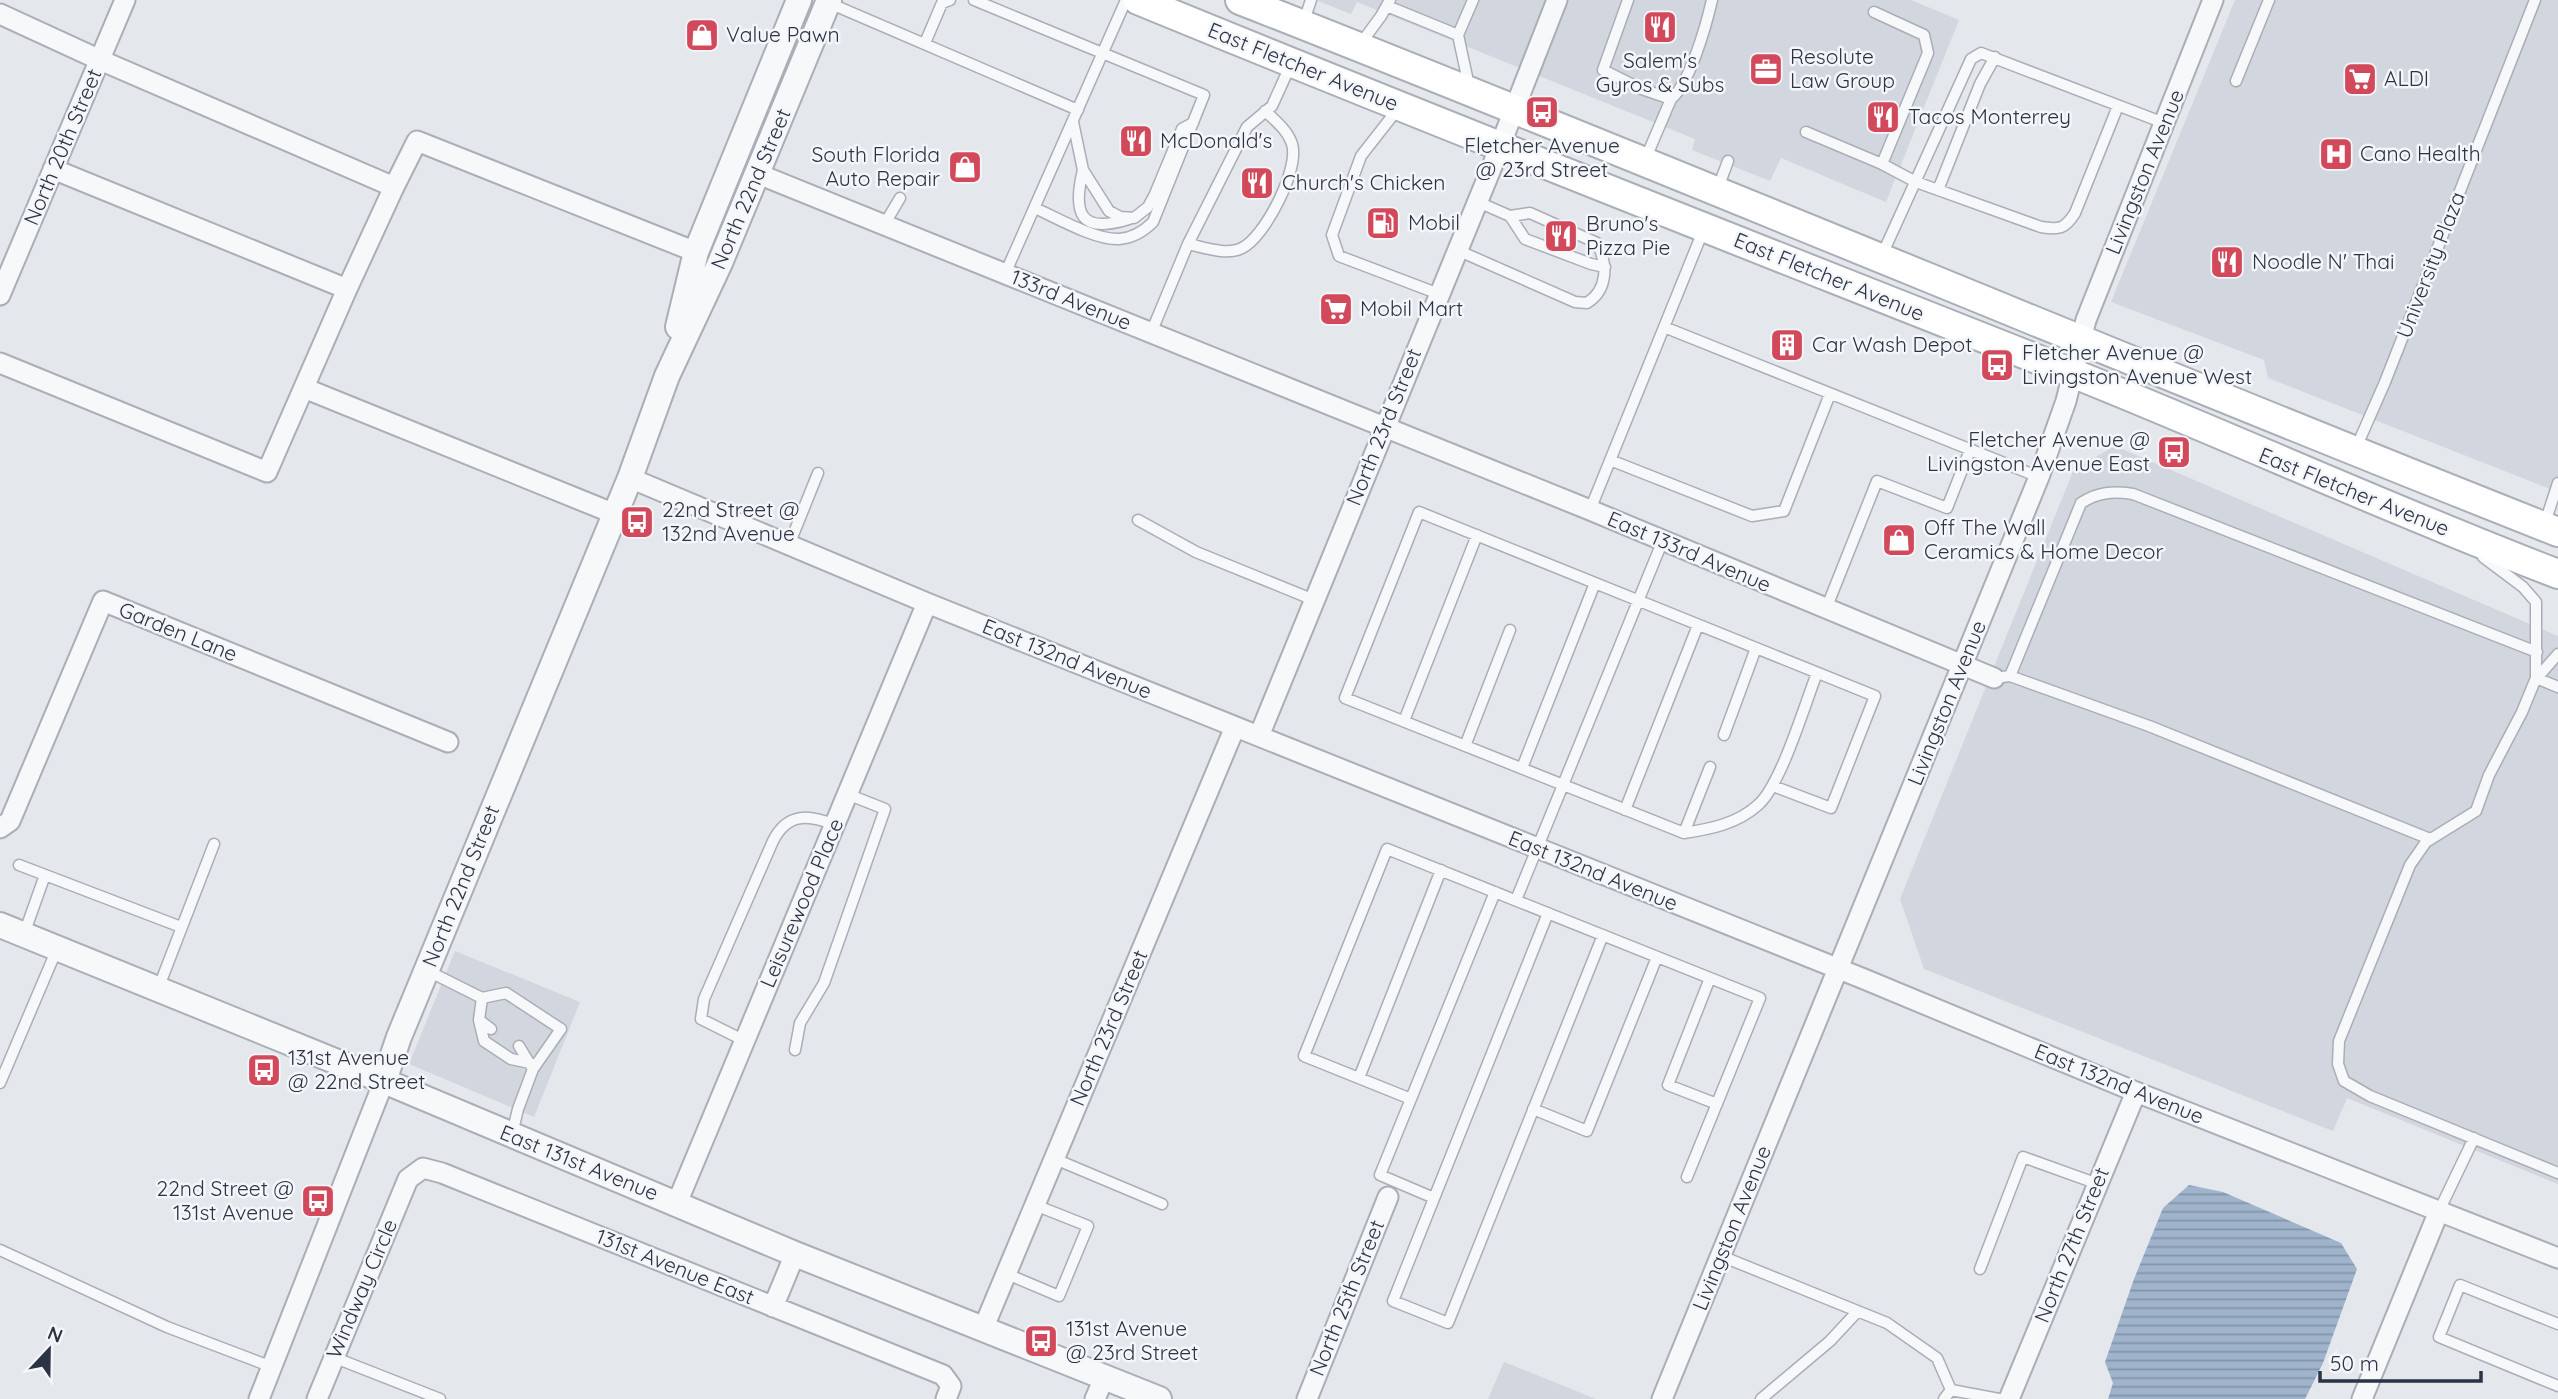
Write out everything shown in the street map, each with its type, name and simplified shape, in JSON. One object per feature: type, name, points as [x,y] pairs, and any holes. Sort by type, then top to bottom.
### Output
[{"type":"main road","name":"East Fletcher Avenue","points":[[1138,0],[1399,107],[2072,373],[2558,574]]},
{"type":"main road","name":"East Fletcher Avenue","points":[[1252,2],[1307,12],[1359,46],[2082,342],[2551,530]]},
{"type":"street","name":"North 20th Street","points":[[0,295],[125,0]]},
{"type":"street","name":"North 22nd Street","points":[[667,376],[696,251],[799,0]]},
{"type":"street","name":"North 23rd Street","points":[[1259,736],[1478,202],[1557,0]]},
{"type":"street","name":"Livingston Avenue","points":[[1662,1399],[2039,477],[2066,401],[2086,320],[2213,0]]},
{"type":"street","name":"North 22nd Street","points":[[260,1399],[384,1081],[398,1037],[631,478],[667,376],[720,263],[829,1]]},
{"type":"street","points":[[0,14],[100,61],[394,187]]},
{"type":"street","points":[[0,363],[267,472],[347,289],[417,141],[696,251]]},
{"type":"street","points":[[53,169],[347,289]]},
{"type":"street","name":"133rd Avenue","points":[[758,174],[1384,428]]},
{"type":"street","points":[[304,388],[615,514]]},
{"type":"street","name":"East 133rd Avenue","points":[[1384,428],[1663,540],[1963,666],[2002,677]]},
{"type":"street","name":"East 132nd Avenue","points":[[631,478],[927,603],[1837,968],[2136,1092],[2558,1258]]},
{"type":"street","name":"Garden Lane","points":[[0,828],[10,821],[103,601],[448,742]]},
{"type":"street","name":"Leisurewood Place","points":[[677,1203],[927,603]]},
{"type":"street","name":"North 23rd Street","points":[[984,1329],[1235,727]]},
{"type":"street","name":"East 131st Avenue","points":[[0,925],[384,1081],[795,1254],[984,1329],[1100,1388],[1159,1399]]},
{"type":"street","name":"North 27th Street","points":[[2009,1399],[2136,1092]]},
{"type":"street","name":"131st Avenue East","points":[[408,1179],[423,1168],[442,1173],[943,1376],[951,1386],[946,1399]]},
{"type":"street","name":"Windway Circle","points":[[317,1399],[408,1179]]},
{"type":"street","name":"North 25th Street","points":[[1307,1399],[1388,1197]]},
{"type":"street","points":[[2362,1399],[2440,1211]]},
{"type":"street","points":[[773,1307],[795,1254]]},
{"type":"lane","points":[[925,43],[942,3],[950,0]]},
{"type":"lane","points":[[974,0],[1204,95],[1153,222],[1142,233],[1119,239],[1093,233],[1035,208]]},
{"type":"lane","points":[[1005,274],[1126,0]]},
{"type":"lane","points":[[1470,90],[1458,35],[1473,0]]},
{"type":"lane","points":[[1628,0],[1603,70],[1639,88],[1671,99]]},
{"type":"lane","points":[[1645,162],[1671,99],[1680,92],[1712,0]]},
{"type":"lane","points":[[2236,81],[2269,0]]},
{"type":"lane","name":"University Plaza","points":[[2354,451],[2377,402],[2535,0]]},
{"type":"lane","points":[[829,1],[1078,110]]},
{"type":"lane","points":[[1359,46],[1388,3],[1458,35]]},
{"type":"lane","points":[[1874,12],[1924,35],[1928,43],[1928,52],[1882,164]]},
{"type":"lane","points":[[1881,259],[1971,59],[1981,53],[2164,123]]},
{"type":"lane","points":[[1938,190],[1980,84],[1994,57]]},
{"type":"lane","points":[[1151,333],[1188,244],[1247,127],[1272,106],[1291,63]]},
{"type":"lane","points":[[1806,132],[1882,164],[1916,182],[2041,227],[2057,230],[2064,228],[2075,213],[2118,106]]},
{"type":"lane","points":[[1399,107],[1361,156],[1332,235],[1339,256],[1439,294]]},
{"type":"lane","points":[[1188,244],[1224,250],[1243,248],[1256,236],[1278,204],[1292,168],[1294,153],[1286,132],[1265,111]]},
{"type":"lane","points":[[1073,122],[1083,170],[1109,211],[1120,217],[1134,218]]},
{"type":"lane","points":[[1083,170],[1078,192],[1079,209],[1085,218],[1094,224],[1108,226],[1134,218],[1148,208],[1182,129],[1193,123]]},
{"type":"lane","points":[[1716,192],[1728,160]]},
{"type":"lane","points":[[884,225],[900,198]]},
{"type":"lane","points":[[1457,250],[1575,302],[1587,303],[1597,297],[1601,290],[1605,267],[1597,243],[1530,213],[1510,216],[1478,202]]},
{"type":"lane","points":[[1510,216],[1525,239],[1605,267]]},
{"type":"lane","points":[[1590,510],[1704,228]]},
{"type":"lane","points":[[1664,327],[2039,477]]},
{"type":"lane","points":[[1610,460],[1752,516],[1784,511],[1830,394]]},
{"type":"lane","points":[[1826,609],[1877,481],[1947,508],[1970,450]]},
{"type":"lane","points":[[789,544],[818,472]]},
{"type":"lane","points":[[2551,530],[2558,483]]},
{"type":"lane","points":[[2431,839],[2149,726],[2002,677],[2081,503],[2094,494],[2115,491],[2133,494],[2538,652]]},
{"type":"lane","points":[[1773,786],[1831,808],[1875,696],[1419,512],[1345,698],[1684,833],[1718,828],[1758,805],[1773,786],[1817,673]]},
{"type":"lane","points":[[1138,520],[1196,552],[1314,600]]},
{"type":"lane","points":[[2437,526],[2502,570],[2536,602],[2536,678],[2522,712],[2489,775],[2476,811],[2426,842],[2410,865],[2339,1041],[2339,1064],[2344,1081],[2370,1096],[2558,1172]]},
{"type":"lane","points":[[1404,721],[1477,536]]},
{"type":"lane","points":[[1516,900],[1663,540]]},
{"type":"lane","points":[[1521,768],[1595,583]]},
{"type":"lane","points":[[1625,810],[1698,625]]},
{"type":"lane","points":[[1465,746],[1510,630]]},
{"type":"lane","points":[[1724,735],[1756,648]]},
{"type":"lane","points":[[2536,678],[2558,654]]},
{"type":"lane","points":[[2536,678],[2558,687]]},
{"type":"lane","points":[[1684,833],[1710,767]]},
{"type":"lane","points":[[794,1049],[800,1023],[824,983],[885,808],[848,794]]},
{"type":"lane","points":[[744,1041],[701,1019],[704,999],[782,826],[789,820],[810,818],[835,825]]},
{"type":"lane","points":[[158,989],[215,844]]},
{"type":"lane","points":[[1411,1099],[1304,1056],[1387,849],[1760,998],[1687,1177]]},
{"type":"lane","points":[[19,865],[181,927]]},
{"type":"lane","points":[[1359,1078],[1441,870]]},
{"type":"lane","points":[[24,934],[45,875]]},
{"type":"lane","points":[[1434,1198],[1380,1175],[1495,892]]},
{"type":"lane","points":[[1548,913],[1393,1301],[1448,1323],[1603,935]]},
{"type":"lane","points":[[0,1083],[57,948]]},
{"type":"lane","points":[[1533,1109],[1587,1131],[1657,957]]},
{"type":"lane","points":[[426,970],[447,978],[482,998],[506,993],[561,1029],[532,1066],[517,1109],[512,1135]]},
{"type":"lane","points":[[1710,978],[1668,1085],[1717,1104]]},
{"type":"lane","points":[[482,998],[479,1020],[484,1041],[511,1059],[532,1066]]},
{"type":"lane","points":[[479,1020],[491,1029]]},
{"type":"lane","points":[[519,1046],[532,1066]]},
{"type":"lane","points":[[2440,1211],[2474,1138]]},
{"type":"lane","points":[[1980,1269],[2023,1157],[2098,1184]]},
{"type":"lane","points":[[1055,1158],[1162,1204]]},
{"type":"lane","points":[[1007,1274],[1059,1296],[1088,1226],[1035,1205]]},
{"type":"lane","points":[[0,1250],[167,1327],[272,1367]]},
{"type":"lane","points":[[1721,1256],[1887,1324],[1937,1358],[1947,1394],[1998,1399]]},
{"type":"lane","points":[[2558,1324],[2460,1285],[2439,1338],[2558,1386]]},
{"type":"lane","points":[[1761,1399],[1830,1341],[1857,1312]]},
{"type":"lane","points":[[333,1357],[440,1399]]},
{"type":"shaded area","points":[[1316,0],[1911,0],[1959,20],[1886,202],[1781,158],[1770,181],[1692,150],[1695,139],[1357,2],[1351,14]]},
{"type":"shaded area","points":[[2235,0],[2558,0],[2558,492],[2268,378],[2264,360],[2111,302]]},
{"type":"shaded area","points":[[2115,446],[2558,636],[2558,1184],[2347,1098],[2333,1131],[1924,969],[1900,899],[2074,469]]},
{"type":"shaded area","points":[[455,951],[580,1002],[534,1117],[409,1064]]},
{"type":"shaded area","points":[[1504,1362],[1596,1399],[1488,1399]]},
{"type":"water","points":[[2189,1185],[2223,1192],[2341,1243],[2357,1269],[2323,1363],[2305,1399],[2108,1399],[2113,1383],[2105,1362],[2134,1279],[2163,1208]]},
{"type":"place","name":"Salem's Gyros & Subs","points":[[1660,27]]},
{"type":"place","name":"Value Pawn","points":[[702,35]]},
{"type":"place","name":"Resolute Law Group","points":[[1766,69]]},
{"type":"place","name":"ALDI","points":[[2360,79]]},
{"type":"place","name":"Fletcher Avenue @ 23rd Street","points":[[1542,112]]},
{"type":"place","name":"Tacos Monterrey","points":[[1883,117]]},
{"type":"place","name":"McDonald's","points":[[1136,141]]},
{"type":"place","name":"Cano Health","points":[[2336,154]]},
{"type":"place","name":"South Florida Auto Repair","points":[[965,167]]},
{"type":"place","name":"Church's Chicken","points":[[1257,183]]},
{"type":"place","name":"Mobil","points":[[1383,223]]},
{"type":"place","name":"Bruno's Pizza Pie","points":[[1561,236]]},
{"type":"place","name":"Noodle N' Thai","points":[[2227,262]]},
{"type":"place","name":"Mobil Mart","points":[[1336,309]]},
{"type":"place","name":"Car Wash Depot","points":[[1787,345]]},
{"type":"place","name":"Fletcher Avenue @ Livingston Avenue West","points":[[1997,365]]},
{"type":"place","name":"Fletcher Avenue @ Livingston Avenue East","points":[[2174,452]]},
{"type":"place","name":"22nd Street @ 132nd Avenue","points":[[637,522]]},
{"type":"place","name":"Off The Wall Ceramics & Home Decor","points":[[1899,540]]},
{"type":"place","name":"131st Avenue @ 22nd Street","points":[[264,1070]]},
{"type":"place","name":"22nd Street @ 131st Avenue","points":[[318,1201]]},
{"type":"place","name":"131st Avenue @ 23rd Street","points":[[1041,1341]]}]
